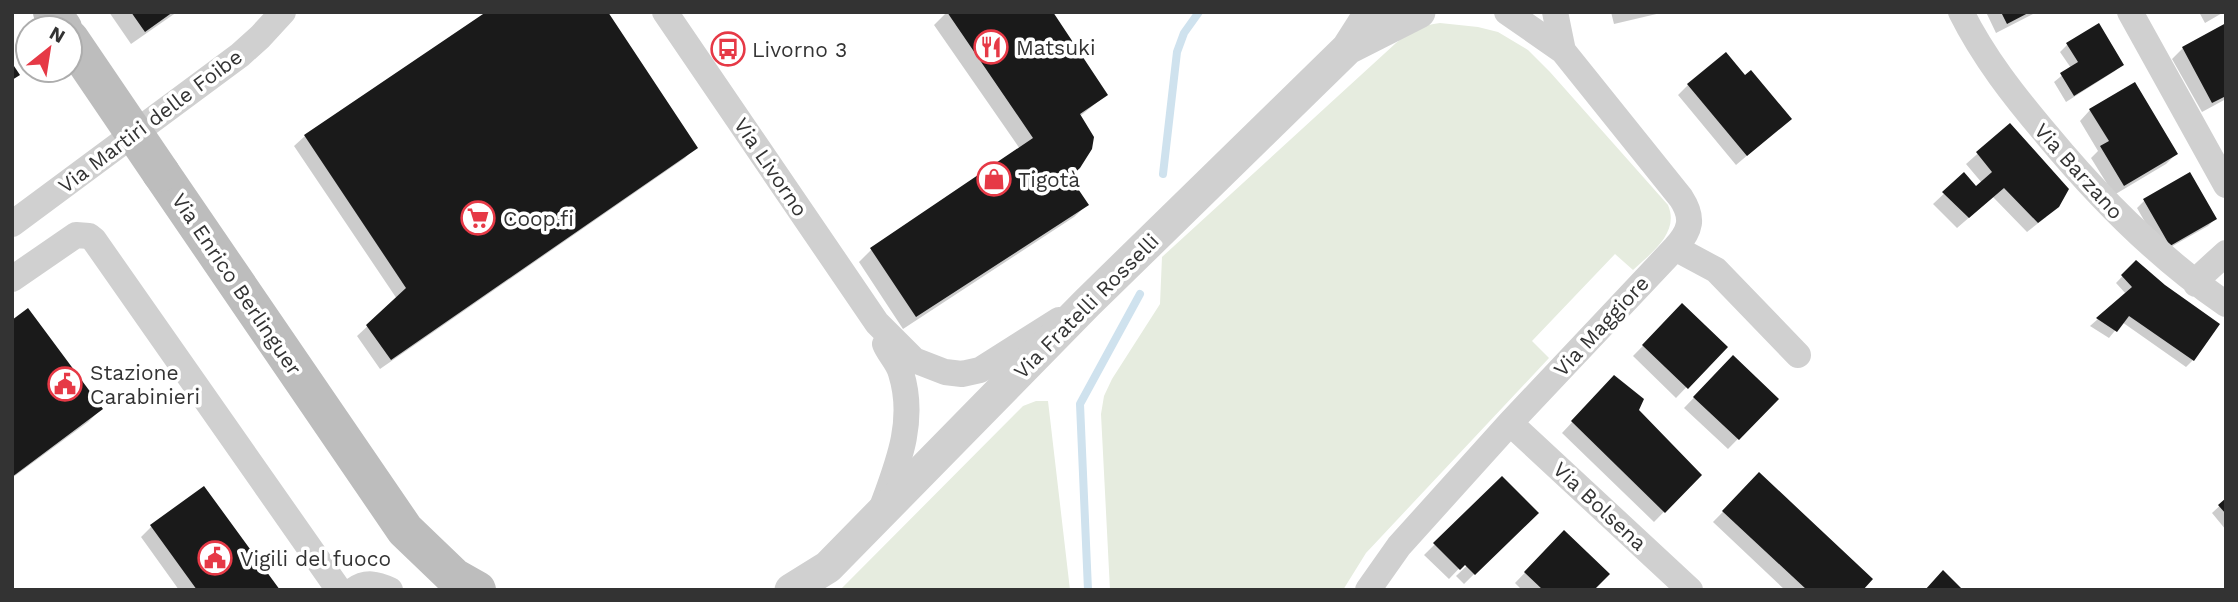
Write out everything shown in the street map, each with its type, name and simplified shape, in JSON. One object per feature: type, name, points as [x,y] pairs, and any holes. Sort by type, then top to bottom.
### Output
[{"type":"main road","name":"Via Enrico Berlinguer","points":[[84,60],[405,530],[454,577],[477,590]]},
{"type":"main road","name":"Via Enrico Berlinguer","points":[[405,530],[429,590]]},
{"type":"street","name":"Via Martiri delle Foibe","points":[[12,224],[240,55],[283,12]]},
{"type":"street","name":"Via Livorno","points":[[665,12],[877,323],[914,360],[945,372],[962,374],[980,370],[1087,303]]},
{"type":"street","points":[[1348,48],[1371,12]]},
{"type":"street","points":[[1348,48],[1419,12]]},
{"type":"street","name":"Via Maggiore","points":[[1368,590],[1399,546],[1510,423],[1675,248],[1690,228],[1691,220],[1685,205],[1563,51],[1507,12]]},
{"type":"street","name":"Via Maggiore","points":[[1555,12],[1563,51]]},
{"type":"street","name":"Via Barzano","points":[[1961,12],[1998,76],[2110,208],[2196,284],[2226,304]]},
{"type":"street","points":[[2130,12],[2226,185]]},
{"type":"street","name":"Via Fratelli Rosselli","points":[[791,590],[822,578],[880,513],[1087,303],[1348,48]]},
{"type":"street","points":[[12,279],[76,235],[89,236],[94,240],[339,590]]},
{"type":"street","points":[[1675,248],[1716,270],[1798,355]]},
{"type":"street","points":[[2196,284],[2226,253]]},
{"type":"street","name":"Via Livorno","points":[[877,323],[887,350],[900,369],[907,395],[908,419],[901,456],[880,513]]},
{"type":"street","name":"Via Bolsena","points":[[1510,423],[1689,590]]},
{"type":"street","points":[[354,590],[368,583],[390,590]]},
{"type":"shaded area","points":[[1440,23],[1498,32],[1528,50],[1668,205],[1670,225],[1662,242],[1633,270],[1615,254],[1532,341],[1549,358],[1366,553],[1343,590],[1110,590],[1101,414],[1104,396],[1112,379],[1160,304],[1162,257],[1396,43],[1417,29]]},
{"type":"shaded area","points":[[1036,401],[1048,401],[1070,590],[840,590],[1023,406]]},
{"type":"building","points":[[131,12],[173,12],[145,32]]},
{"type":"building","name":"Coop.fi","points":[[486,12],[608,12],[698,148],[391,360],[366,325],[406,288],[304,135]]},
{"type":"building","points":[[947,12],[1053,12],[1108,95],[1080,114],[1094,137],[1092,149],[1080,168],[1070,177],[1089,205],[916,317],[870,248],[1033,138]]},
{"type":"building","points":[[2001,12],[2030,12],[2007,24]]},
{"type":"building","points":[[2099,23],[2124,65],[2074,96],[2060,73],[2078,62],[2066,43]]},
{"type":"building","points":[[2226,23],[2226,96],[2212,103],[2182,47]]},
{"type":"building","points":[[1726,52],[1745,75],[1751,70],[1792,119],[1747,156],[1687,84]]},
{"type":"building","points":[[2135,82],[2178,154],[2124,186],[2100,146],[2109,141],[2089,109]]},
{"type":"building","points":[[2010,123],[2069,189],[2059,207],[2038,223],[2004,188],[1969,218],[1942,192],[1964,172],[1976,186],[1992,172],[1976,152]]},
{"type":"building","points":[[2190,172],[2217,219],[2170,246],[2143,199]]},
{"type":"building","points":[[2136,260],[2165,285],[2220,324],[2194,361],[2129,316],[2117,332],[2096,318],[2132,287],[2121,275]]},
{"type":"building","points":[[1682,303],[1728,347],[1688,389],[1642,345]]},
{"type":"building","points":[[28,308],[103,409],[12,477],[12,320]]},
{"type":"building","points":[[1733,355],[1779,399],[1739,440],[1693,397]]},
{"type":"building","points":[[1614,375],[1644,399],[1639,410],[1702,475],[1665,513],[1571,421]]},
{"type":"building","points":[[1759,472],[1873,579],[1863,590],[1807,590],[1722,511]]},
{"type":"building","points":[[1502,476],[1539,513],[1475,575],[1465,565],[1460,570],[1433,543]]},
{"type":"building","name":"Vigili del fuoco","points":[[204,486],[280,590],[197,590],[150,525]]},
{"type":"building","points":[[2226,498],[2226,514],[2218,505]]},
{"type":"building","points":[[1564,530],[1610,574],[1594,590],[1543,590],[1524,572]]},
{"type":"building","points":[[1943,570],[1963,590],[1925,590]]},
{"type":"waterway","points":[[1163,174],[1177,52],[1184,33],[1199,12]]},
{"type":"waterway","points":[[1088,590],[1080,404],[1140,294]]},
{"type":"place","name":"Matsuki","points":[[991,47]]},
{"type":"place","name":"Livorno 3","points":[[728,49]]},
{"type":"place","name":"Tigotà","points":[[994,179]]},
{"type":"place","name":"Coop.fi","points":[[478,218]]},
{"type":"place","name":"Stazione Carabinieri","points":[[65,384]]},
{"type":"place","name":"Vigili del fuoco","points":[[215,558]]}]
